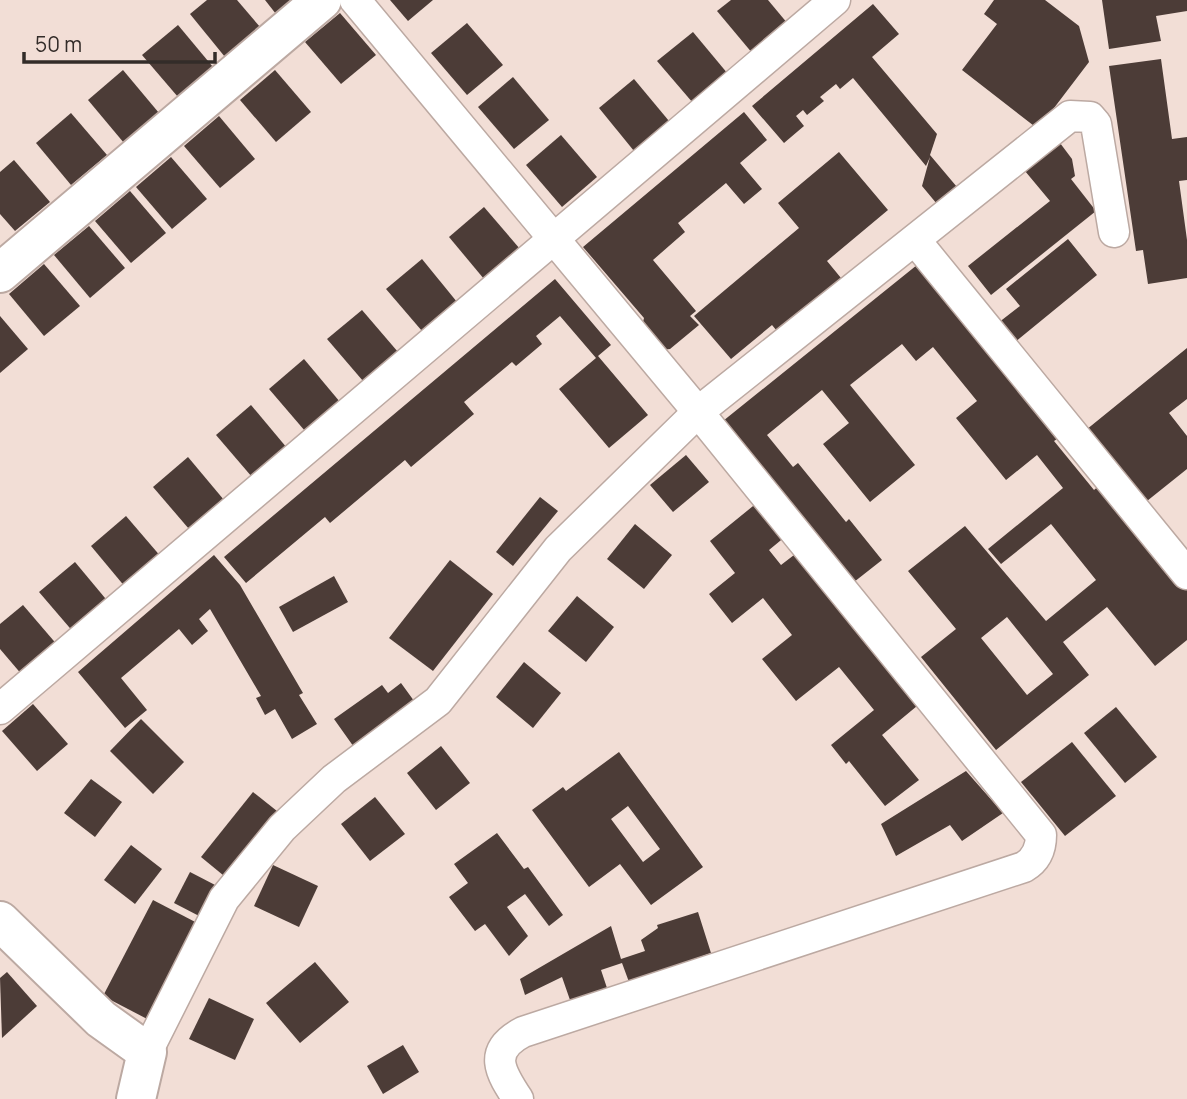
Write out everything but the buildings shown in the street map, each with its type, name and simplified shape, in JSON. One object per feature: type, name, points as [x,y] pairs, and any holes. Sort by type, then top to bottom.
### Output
[{"type":"street","points":[[0,273],[321,0]]},
{"type":"street","points":[[355,0],[698,412],[1041,835],[1041,844],[1033,861],[1024,867],[523,1032],[506,1043],[501,1056],[504,1077],[519,1099]]},
{"type":"street","points":[[0,709],[835,0]]},
{"type":"street","points":[[136,1099],[147,1052],[225,899],[282,828],[334,779],[405,729],[439,701],[558,549],[698,412],[1070,116],[1080,114],[1090,117],[1096,124],[1114,232]]},
{"type":"street","points":[[915,240],[1187,574]]},
{"type":"street","points":[[0,921],[101,1019],[147,1052]]}]
